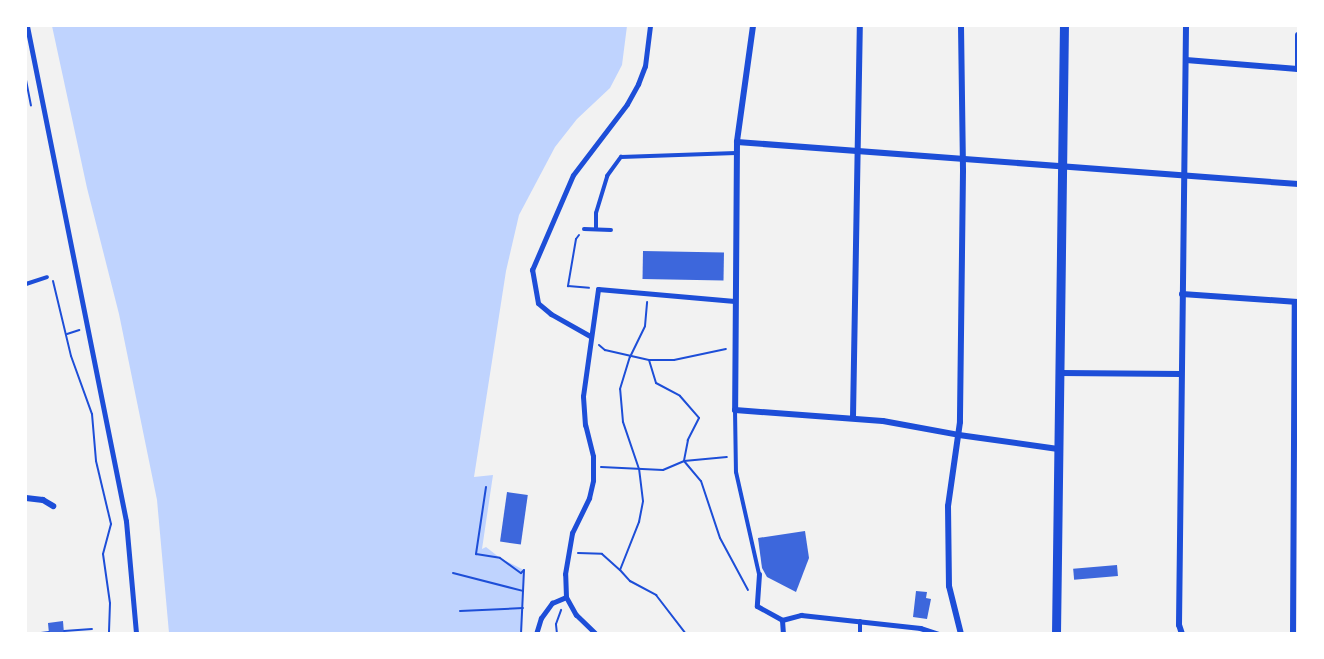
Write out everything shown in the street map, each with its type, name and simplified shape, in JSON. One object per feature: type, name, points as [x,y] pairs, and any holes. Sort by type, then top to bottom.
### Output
[{"type":"street","points":[[27,26],[126,521],[136,633]]},
{"type":"street","points":[[590,336],[551,314],[538,303],[532,270],[573,175],[627,104],[638,84],[645,66],[650,26]]},
{"type":"street","points":[[753,26],[736,153],[735,410],[853,417],[1058,449]]},
{"type":"street","points":[[853,417],[860,26]]},
{"type":"street","points":[[961,26],[963,160],[959,435],[948,506],[949,586],[961,633]]},
{"type":"street","points":[[1056,633],[1064,166],[1064,26]]},
{"type":"street","points":[[1182,633],[1179,625],[1186,26]]},
{"type":"street","points":[[1186,60],[1298,69],[1299,35]]},
{"type":"street","points":[[737,142],[1299,184]]},
{"type":"street","points":[[596,633],[576,615],[566,597],[567,556],[577,520],[589,498],[594,467],[585,425],[583,396],[598,289],[734,301]]},
{"type":"street","points":[[1182,294],[1297,302],[1293,633]]},
{"type":"street","points":[[1061,373],[1181,374]]},
{"type":"street","points":[[26,498],[43,500],[53,506]]},
{"type":"street","points":[[759,574],[757,606],[782,620],[801,615],[939,633]]},
{"type":"street","points":[[536,633],[541,618],[552,603],[566,597]]},
{"type":"street","points":[[782,620],[783,633]]},
{"type":"lane","points":[[596,229],[596,216],[607,176],[621,157],[736,153]]},
{"type":"lane","points":[[584,229],[611,230]]},
{"type":"lane","points":[[26,284],[47,277]]},
{"type":"lane","points":[[735,410],[736,472],[759,574]]},
{"type":"lane","points":[[860,621],[860,633]]},
{"type":"path","points":[[26,81],[31,106]]},
{"type":"path","points":[[584,229],[576,239],[568,286],[598,289]]},
{"type":"path","points":[[47,277],[54,281],[56,287],[71,356],[92,414],[96,461],[111,524],[103,554],[110,603],[109,633]]},
{"type":"path","points":[[620,570],[639,522],[643,501],[639,469],[623,422],[620,389],[630,357],[645,326],[648,293]]},
{"type":"path","points":[[590,336],[605,350],[649,360],[674,360],[702,352],[735,348]]},
{"type":"path","points":[[649,360],[656,383],[680,396],[699,418],[687,440],[684,461],[701,481],[720,538],[757,606]]},
{"type":"path","points":[[594,467],[663,470],[684,461],[736,455]]},
{"type":"path","points":[[486,487],[476,554],[500,558],[521,573],[524,570],[521,633]]},
{"type":"path","points":[[567,556],[578,552],[602,554],[630,580],[656,595],[686,633]]},
{"type":"path","points":[[453,573],[524,591]]},
{"type":"path","points":[[557,633],[556,624],[566,597]]},
{"type":"path","points":[[460,611],[523,608]]},
{"type":"path","points":[[64,631],[93,629]]},
{"type":"path","points":[[33,633],[49,632]]},
{"type":"water","points":[[52,26],[627,26],[622,65],[610,88],[577,119],[555,147],[519,215],[506,271],[474,477],[493,475],[482,549],[486,547],[500,558],[524,570],[521,633],[169,633],[157,500],[119,314],[87,188]]},
{"type":"building","points":[[643,251],[724,252],[723,280],[643,279]]},
{"type":"building","points":[[507,492],[528,495],[521,544],[500,542]]},
{"type":"building","points":[[805,531],[809,558],[796,592],[767,577],[762,568],[758,538]]},
{"type":"building","points":[[1117,565],[1118,576],[1074,580],[1073,569]]},
{"type":"building","points":[[916,591],[927,592],[926,598],[931,599],[927,619],[913,617]]},
{"type":"building","points":[[63,621],[64,634],[49,634],[48,623]]}]
